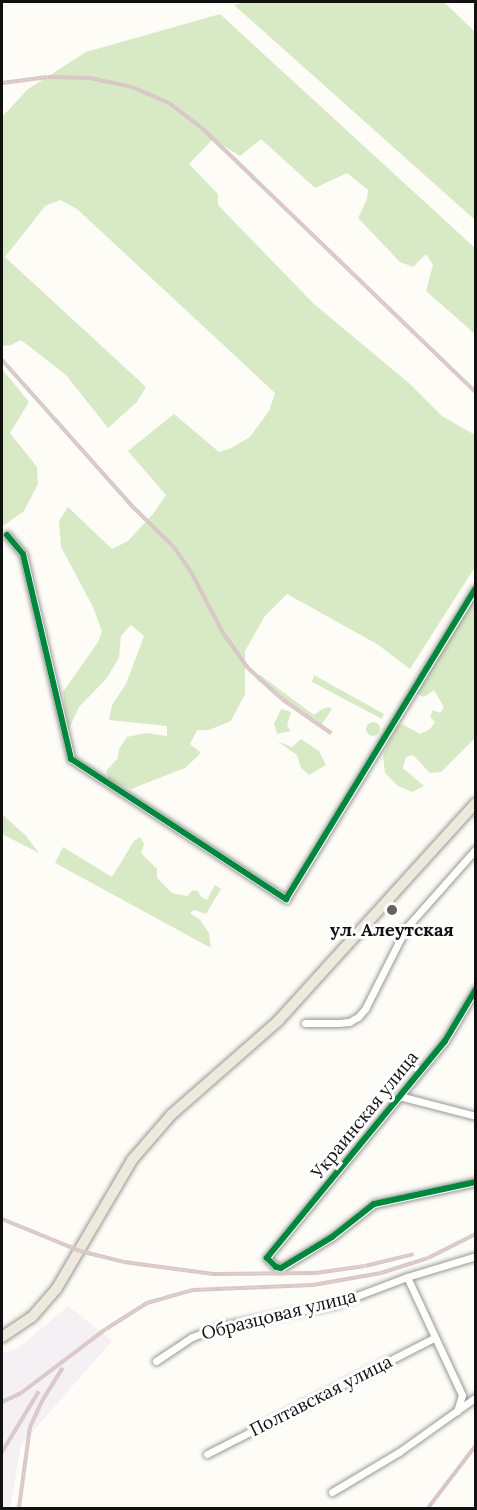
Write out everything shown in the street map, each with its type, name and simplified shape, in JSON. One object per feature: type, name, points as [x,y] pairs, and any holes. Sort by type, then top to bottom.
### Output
[{"type":"main road","points":[[2,1337],[32,1317],[57,1288],[132,1160],[171,1115],[279,1020],[476,803]]},
{"type":"street","points":[[7,535],[23,554],[71,759],[286,899],[476,588]]},
{"type":"street","points":[[305,1023],[349,1022],[365,1009],[406,928],[476,849]]},
{"type":"street","name":"Украинская улица","points":[[476,989],[445,1041],[350,1160],[269,1254],[268,1259],[280,1268],[332,1238],[374,1204],[476,1182]]},
{"type":"street","points":[[399,1096],[476,1116]]},
{"type":"street","name":"Образцовая улица","points":[[156,1361],[186,1341],[223,1326],[308,1312],[407,1277],[476,1256]]},
{"type":"street","points":[[407,1277],[462,1395],[456,1412]]},
{"type":"street","name":"Полтавская улица","points":[[207,1454],[434,1338]]},
{"type":"street","points":[[332,1492],[399,1452],[476,1397]]},
{"type":"shaded area","points":[[68,1306],[112,1341],[21,1445],[10,1508],[2,1508],[2,1354],[20,1347]]},
{"type":"green space","points":[[247,2],[444,2],[475,32],[475,220],[234,5]]},
{"type":"green space","points":[[220,14],[475,248],[475,334],[426,291],[433,265],[426,254],[413,267],[400,262],[358,218],[367,199],[368,190],[347,173],[315,188],[261,139],[240,156],[213,139],[189,164],[218,194],[218,205],[314,304],[410,384],[442,416],[475,435],[475,567],[410,669],[377,644],[287,594],[265,616],[245,651],[245,694],[231,721],[209,730],[197,730],[190,744],[201,753],[185,768],[131,789],[109,780],[106,771],[118,758],[119,749],[127,737],[146,733],[167,736],[167,726],[109,720],[112,705],[126,684],[144,636],[131,625],[121,636],[119,658],[106,679],[79,707],[68,731],[63,692],[98,642],[102,632],[93,607],[61,547],[59,521],[68,507],[112,549],[128,541],[153,514],[166,495],[128,451],[174,414],[219,452],[229,449],[250,437],[269,411],[275,393],[77,209],[60,200],[45,206],[5,257],[146,387],[137,402],[108,428],[66,375],[21,340],[2,346],[2,117],[28,89],[86,52]]},
{"type":"green space","points":[[2,369],[29,402],[10,433],[37,467],[38,484],[24,511],[2,527]]},
{"type":"green space","points":[[475,593],[475,738],[441,772],[430,773],[413,755],[406,757],[403,768],[424,786],[412,792],[398,786],[385,773],[383,755],[397,726],[402,724],[420,734],[430,729],[435,722],[430,717],[433,710],[440,713],[444,707],[434,690],[424,697],[417,694]]},
{"type":"green space","points":[[260,675],[314,715],[322,709],[329,707],[332,709],[322,724],[257,680]]},
{"type":"green space","points":[[314,675],[384,714],[382,719],[312,682]]},
{"type":"green space","points":[[281,709],[291,712],[287,726],[291,731],[277,734],[274,724]]},
{"type":"green space","points":[[373,722],[378,724],[380,729],[378,734],[373,736],[368,734],[366,729],[368,724]]},
{"type":"green space","points":[[301,739],[319,751],[326,765],[309,775],[301,768],[297,755],[277,741],[292,747]]},
{"type":"green space","points":[[2,814],[26,836],[39,853],[2,834]]},
{"type":"green space","points":[[140,837],[144,844],[141,853],[157,869],[157,878],[172,893],[187,896],[193,890],[198,891],[201,897],[207,900],[215,885],[221,889],[206,914],[194,910],[190,913],[200,920],[209,933],[211,948],[55,863],[63,847],[112,877],[134,841]]},
{"type":"railway","points":[[2,83],[48,77],[90,78],[132,87],[169,103],[202,128],[476,393]]},
{"type":"railway","points":[[2,360],[133,507],[174,547],[191,572],[223,633],[248,668],[282,699],[331,733]]},
{"type":"railway","points":[[2,1219],[80,1251],[124,1262],[213,1274],[316,1273],[365,1266],[414,1254]]},
{"type":"railway","points":[[2,1402],[21,1393],[106,1329],[147,1303],[193,1290],[313,1285],[381,1273],[428,1258],[476,1234]]},
{"type":"railway","points":[[19,1508],[30,1427],[42,1401],[63,1368]]},
{"type":"railway","points":[[2,1452],[39,1391]]},
{"type":"railway","points":[[428,1508],[476,1445]]},
{"type":"cycle path","points":[[7,535],[23,554],[71,759],[286,899],[476,588]]},
{"type":"cycle path","points":[[476,989],[445,1041],[267,1258],[276,1267],[281,1268],[332,1237],[374,1204],[476,1182]]},
{"type":"place","name":"ул. Алеутская","points":[[392,910]]}]
